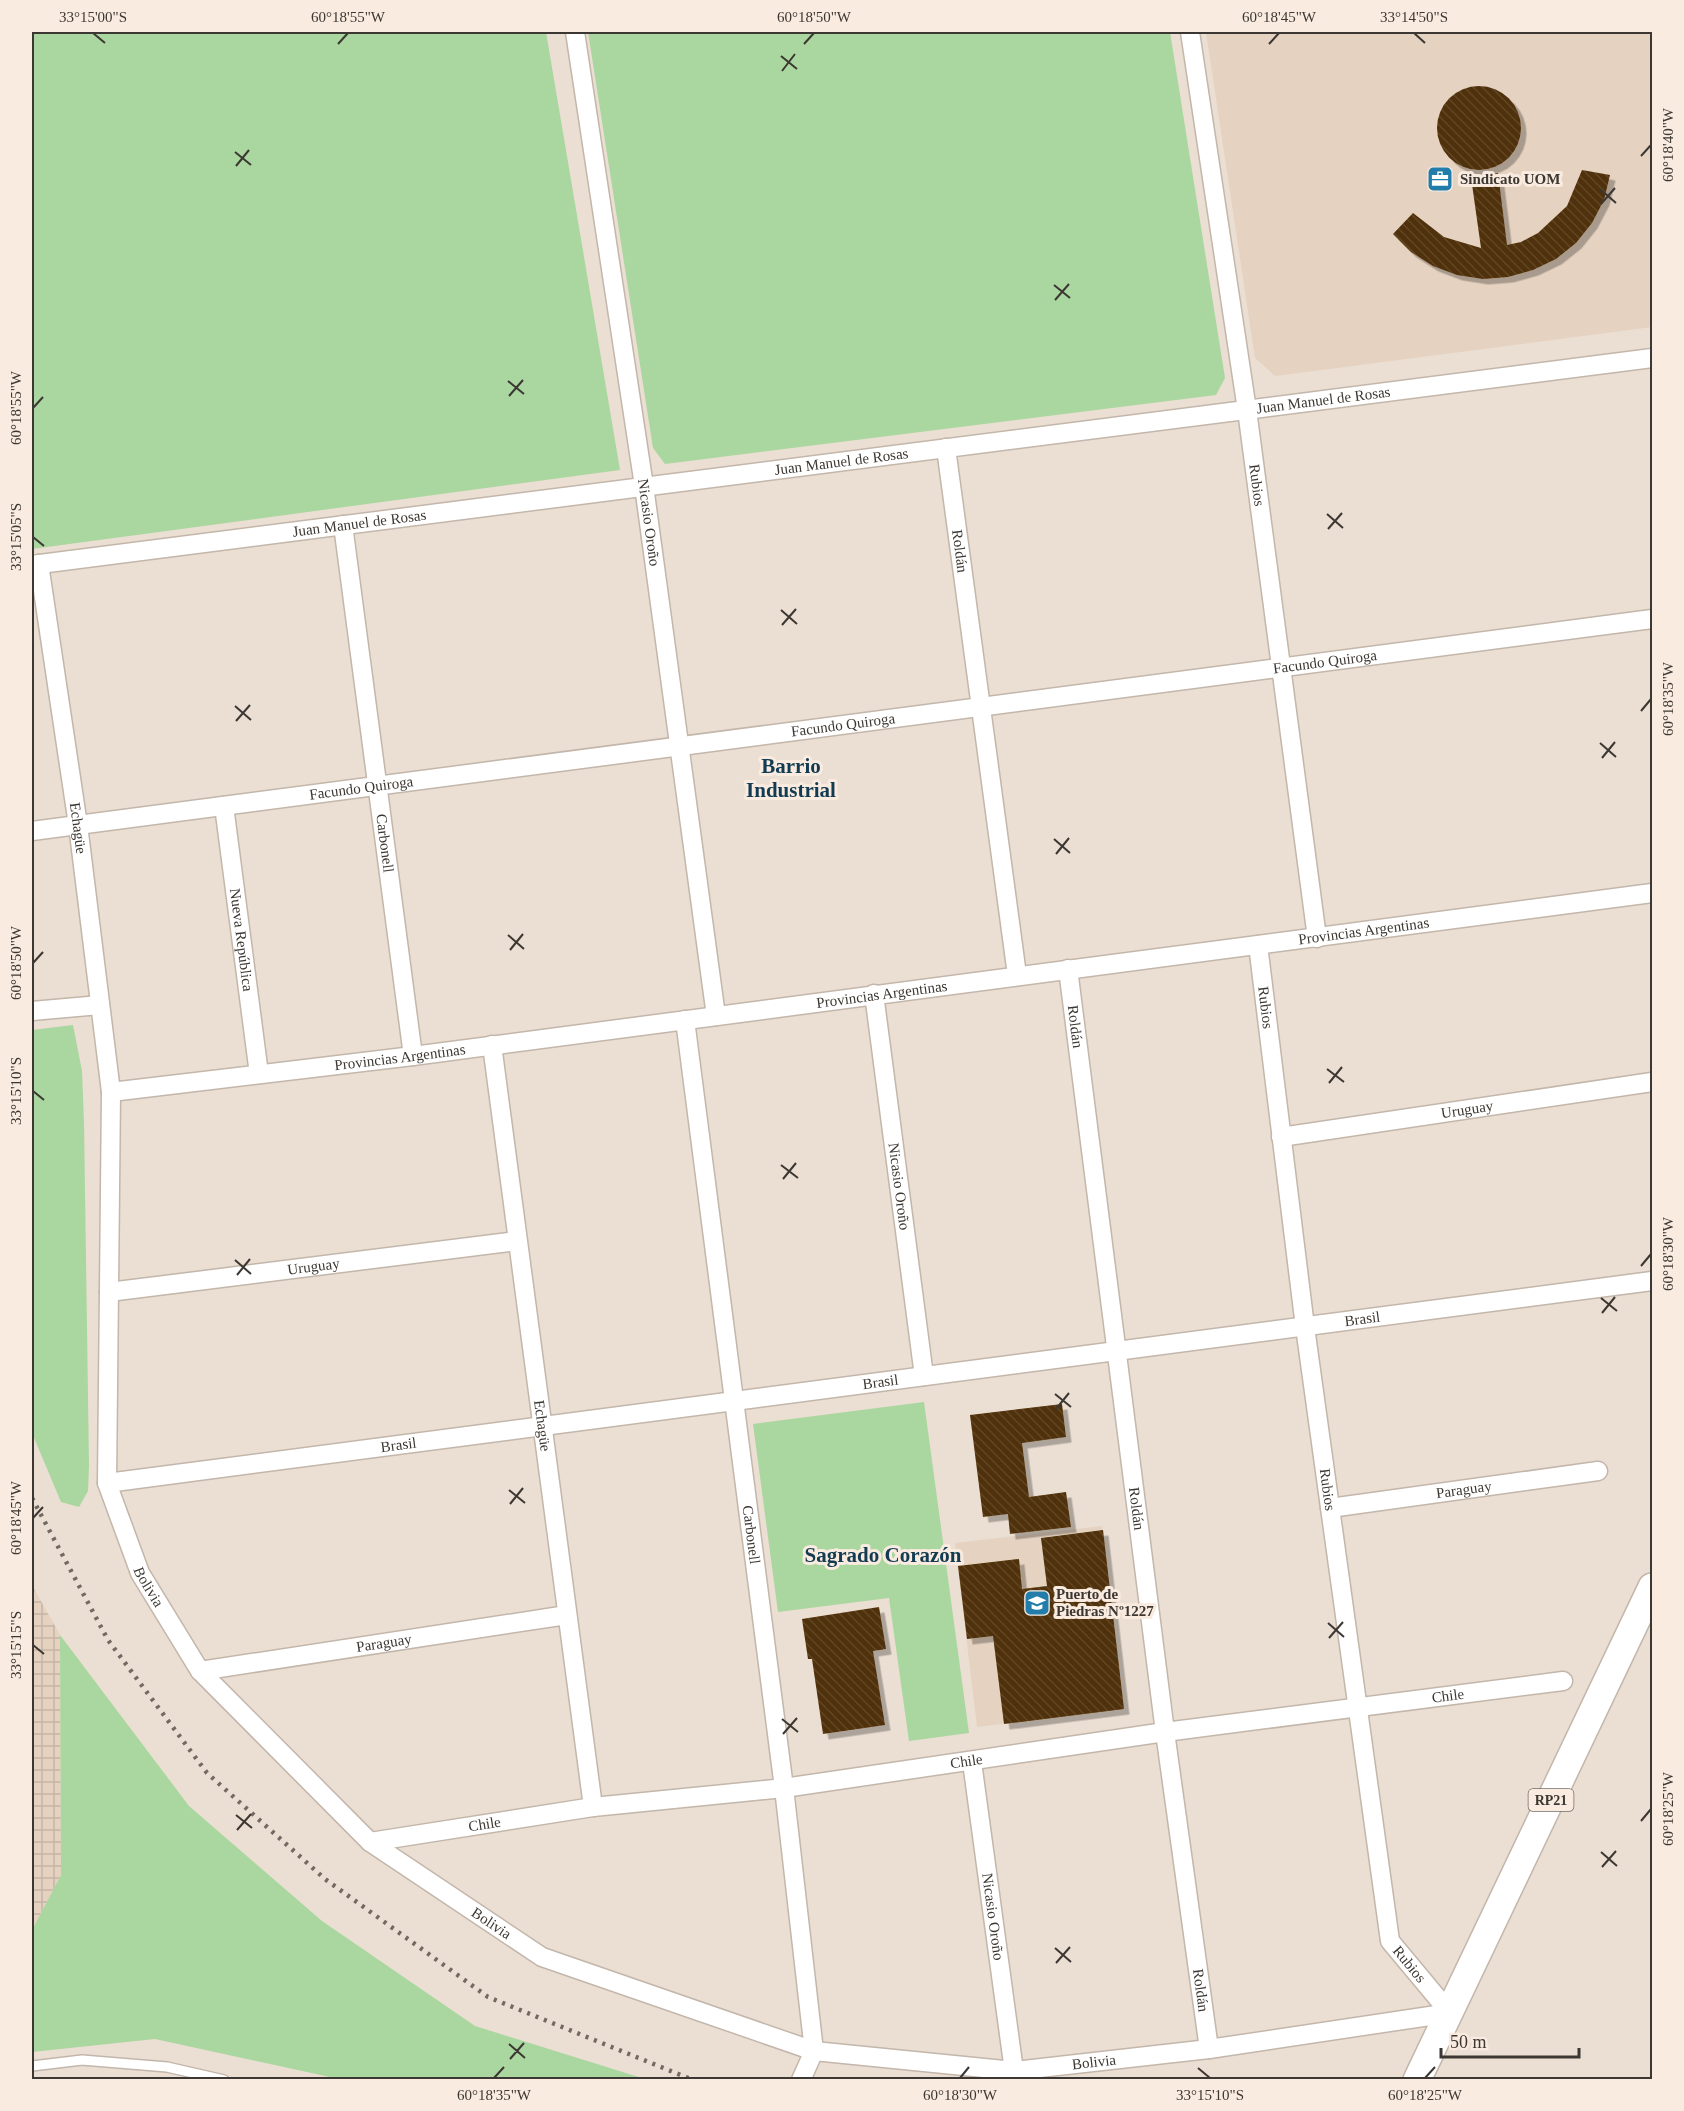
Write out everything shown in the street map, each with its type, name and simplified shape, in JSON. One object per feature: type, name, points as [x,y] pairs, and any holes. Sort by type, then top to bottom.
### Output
[{"type":"main road","name":"RP21","points":[[1417,2079],[1653,1587]]},
{"type":"street","name":"Nicasio Oroño","points":[[575,32],[644,486],[716,1016]]},
{"type":"street","name":"Rubios","points":[[1190,32],[1247,410],[1317,938]]},
{"type":"street","name":"Juan Manuel de Rosas","points":[[35,564],[1653,358]]},
{"type":"street","name":"Roldán","points":[[946,448],[1017,975]]},
{"type":"street","name":"Carbonell","points":[[343,525],[413,1056]]},
{"type":"street","name":"Echagüe","points":[[35,564],[78,825],[111,1092]]},
{"type":"street","name":"Facundo Quiroga","points":[[32,831],[981,709],[1653,619]]},
{"type":"street","name":"Nueva República","points":[[224,806],[259,1074]]},
{"type":"street","name":"Provincias Argentinas","points":[[111,1092],[413,1056],[1653,893]]},
{"type":"street","name":"Rubios","points":[[1258,945],[1305,1328],[1390,1941],[1450,2013]]},
{"type":"street","name":"Roldán","points":[[1068,969],[1165,1732],[1209,2049]]},
{"type":"street","name":"Nicasio Oroño","points":[[874,994],[924,1376]]},
{"type":"street","points":[[32,1011],[100,1005]]},
{"type":"street","name":"Carbonell","points":[[685,1020],[732,1401],[784,1788],[814,2051]]},
{"type":"street","name":"Echagüe","points":[[492,1045],[593,1807]]},
{"type":"street","name":"Uruguay","points":[[1281,1137],[1653,1082]]},
{"type":"street","name":"Bolivia","points":[[111,1092],[107,1483],[140,1573],[200,1671],[370,1842],[542,1956],[814,2051],[1014,2071],[1209,2049],[1450,2013]]},
{"type":"street","name":"Uruguay","points":[[109,1292],[518,1241]]},
{"type":"street","name":"Brasil","points":[[107,1483],[1653,1281]]},
{"type":"street","name":"Paraguay","points":[[1330,1508],[1598,1471]]},
{"type":"street","name":"Paraguay","points":[[200,1671],[567,1615]]},
{"type":"street","name":"Chile","points":[[370,1842],[593,1807],[784,1788],[1165,1732],[1563,1681]]},
{"type":"street","name":"Nicasio Oroño","points":[[972,1762],[1014,2071]]},
{"type":"street","points":[[801,2079],[814,2051]]},
{"type":"lane","points":[[32,2066],[82,2060],[167,2067],[224,2079]]},
{"type":"shaded area","name":"Sindicato UOM","points":[[1206,32],[1652,32],[1652,327],[1275,376],[1255,358]]},
{"type":"shaded area","name":"Puerto de Piedras Nº1227","points":[[1102,1526],[1124,1709],[977,1727],[955,1543]]},
{"type":"shaded area","points":[[32,1585],[60,1635],[61,1875],[32,1930]]},
{"type":"green space","points":[[32,32],[546,32],[620,470],[32,549]]},
{"type":"green space","points":[[588,32],[1170,32],[1225,378],[1216,395],[665,464],[653,448]]},
{"type":"green space","points":[[73,1025],[82,1071],[84,1123],[89,1466],[88,1491],[79,1507],[61,1502],[32,1433],[32,1030]]},
{"type":"green space","points":[[924,1402],[969,1733],[909,1741],[889,1598],[778,1612],[753,1424]]},
{"type":"green space","points":[[60,1635],[189,1806],[322,1921],[475,2026],[645,2079],[339,2079],[155,2039],[32,2052],[32,1930],[61,1875]]},
{"type":"building","points":[[1479,86],[1495,89],[1509,98],[1518,112],[1521,128],[1518,144],[1509,158],[1495,167],[1479,170],[1463,167],[1449,158],[1440,144],[1437,128],[1440,112],[1449,98],[1463,89]]},
{"type":"building","points":[[1582,170],[1610,175],[1604,200],[1592,223],[1576,243],[1556,259],[1533,270],[1508,277],[1483,279],[1457,275],[1433,266],[1411,252],[1393,234],[1413,213],[1444,237],[1481,248],[1471,177],[1498,173],[1507,245],[1521,242],[1538,233],[1567,206]]},
{"type":"building","points":[[1062,1404],[1066,1437],[1022,1443],[1029,1497],[1066,1492],[1071,1527],[1010,1534],[1008,1514],[983,1517],[970,1415]]},
{"type":"building","name":"Puerto de Piedras Nº1227","points":[[1103,1530],[1124,1709],[1004,1724],[993,1636],[967,1639],[958,1566],[1019,1559],[1022,1589],[1047,1586],[1041,1538]]},
{"type":"building","points":[[879,1607],[886,1649],[873,1651],[885,1725],[823,1734],[812,1659],[808,1659],[802,1619]]},
{"type":"railway","points":[[32,1498],[108,1640],[207,1773],[325,1879],[488,1997],[693,2080]]},
{"type":"place","name":"Sindicato UOM","points":[[1440,179]]},
{"type":"place","name":"Puerto de Piedras Nº1227","points":[[1037,1603]]},
{"type":"district","name":"Barrio Industrial","points":[[791,778]]},
{"type":"district","name":"Sagrado Corazón","points":[[883,1555]]}]
